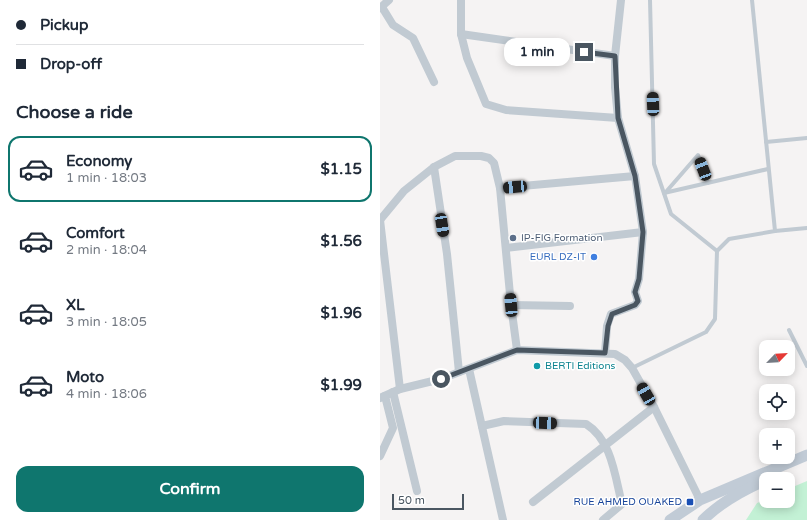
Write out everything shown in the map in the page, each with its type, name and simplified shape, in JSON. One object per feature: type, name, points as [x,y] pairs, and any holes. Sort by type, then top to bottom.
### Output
[{"type":"main road","points":[[670,520],[700,500],[807,455]]},
{"type":"main road","points":[[783,472],[807,462]]},
{"type":"main road","points":[[700,500],[705,518],[726,501],[759,483]]},
{"type":"street","points":[[389,0],[381,7],[393,25],[413,38],[434,82]]},
{"type":"street","points":[[461,0],[461,34],[467,58],[486,104],[506,110],[618,118]]},
{"type":"street","points":[[605,353],[608,326],[612,314],[635,305],[638,301],[635,292],[639,279],[643,232],[635,176],[618,118],[615,56],[621,0]]},
{"type":"street","points":[[461,34],[615,56]]},
{"type":"street","points":[[417,491],[397,390],[380,220],[404,191],[434,167],[455,156],[481,156],[489,158],[494,163],[500,188],[511,305],[517,350]]},
{"type":"street","points":[[434,167],[447,254],[459,372]]},
{"type":"street","points":[[500,188],[635,176]]},
{"type":"street","points":[[506,248],[643,232]]},
{"type":"street","points":[[511,305],[570,306]]},
{"type":"street","points":[[380,456],[393,428],[383,397],[397,390],[441,379],[517,350],[605,353],[620,357],[632,368],[654,407],[700,500]]},
{"type":"street","points":[[468,369],[503,520]]},
{"type":"street","points":[[533,502],[654,407]]},
{"type":"street","points":[[482,426],[504,422],[586,424],[595,430],[605,444],[622,504],[603,520]]},
{"type":"lane","points":[[650,0],[654,164],[671,214],[716,251]]},
{"type":"lane","points":[[752,0],[775,231]]},
{"type":"lane","points":[[766,142],[807,138]]},
{"type":"lane","points":[[664,193],[698,155],[708,183]]},
{"type":"lane","points":[[664,193],[768,169]]},
{"type":"lane","points":[[632,368],[706,332],[715,319],[716,251],[729,239],[775,231],[807,228]]},
{"type":"lane","points":[[789,330],[807,366]]},
{"type":"green space","points":[[807,481],[807,520],[746,520],[759,502],[759,508],[795,508],[795,486]]},
{"type":"place","name":"IP-FIG Formation","points":[[513,238]]},
{"type":"place","name":"EURL DZ-IT","points":[[594,257]]},
{"type":"place","name":"BERTI Editions","points":[[537,366]]},
{"type":"place","name":"RUE AHMED OUAKED","points":[[690,502]]},
{"type":"route","points":[[441,379],[517,350],[605,353],[609,320],[612,314],[635,305],[638,301],[635,292],[639,279],[643,232],[635,176],[618,118],[615,86],[615,56],[584,52]]}]
